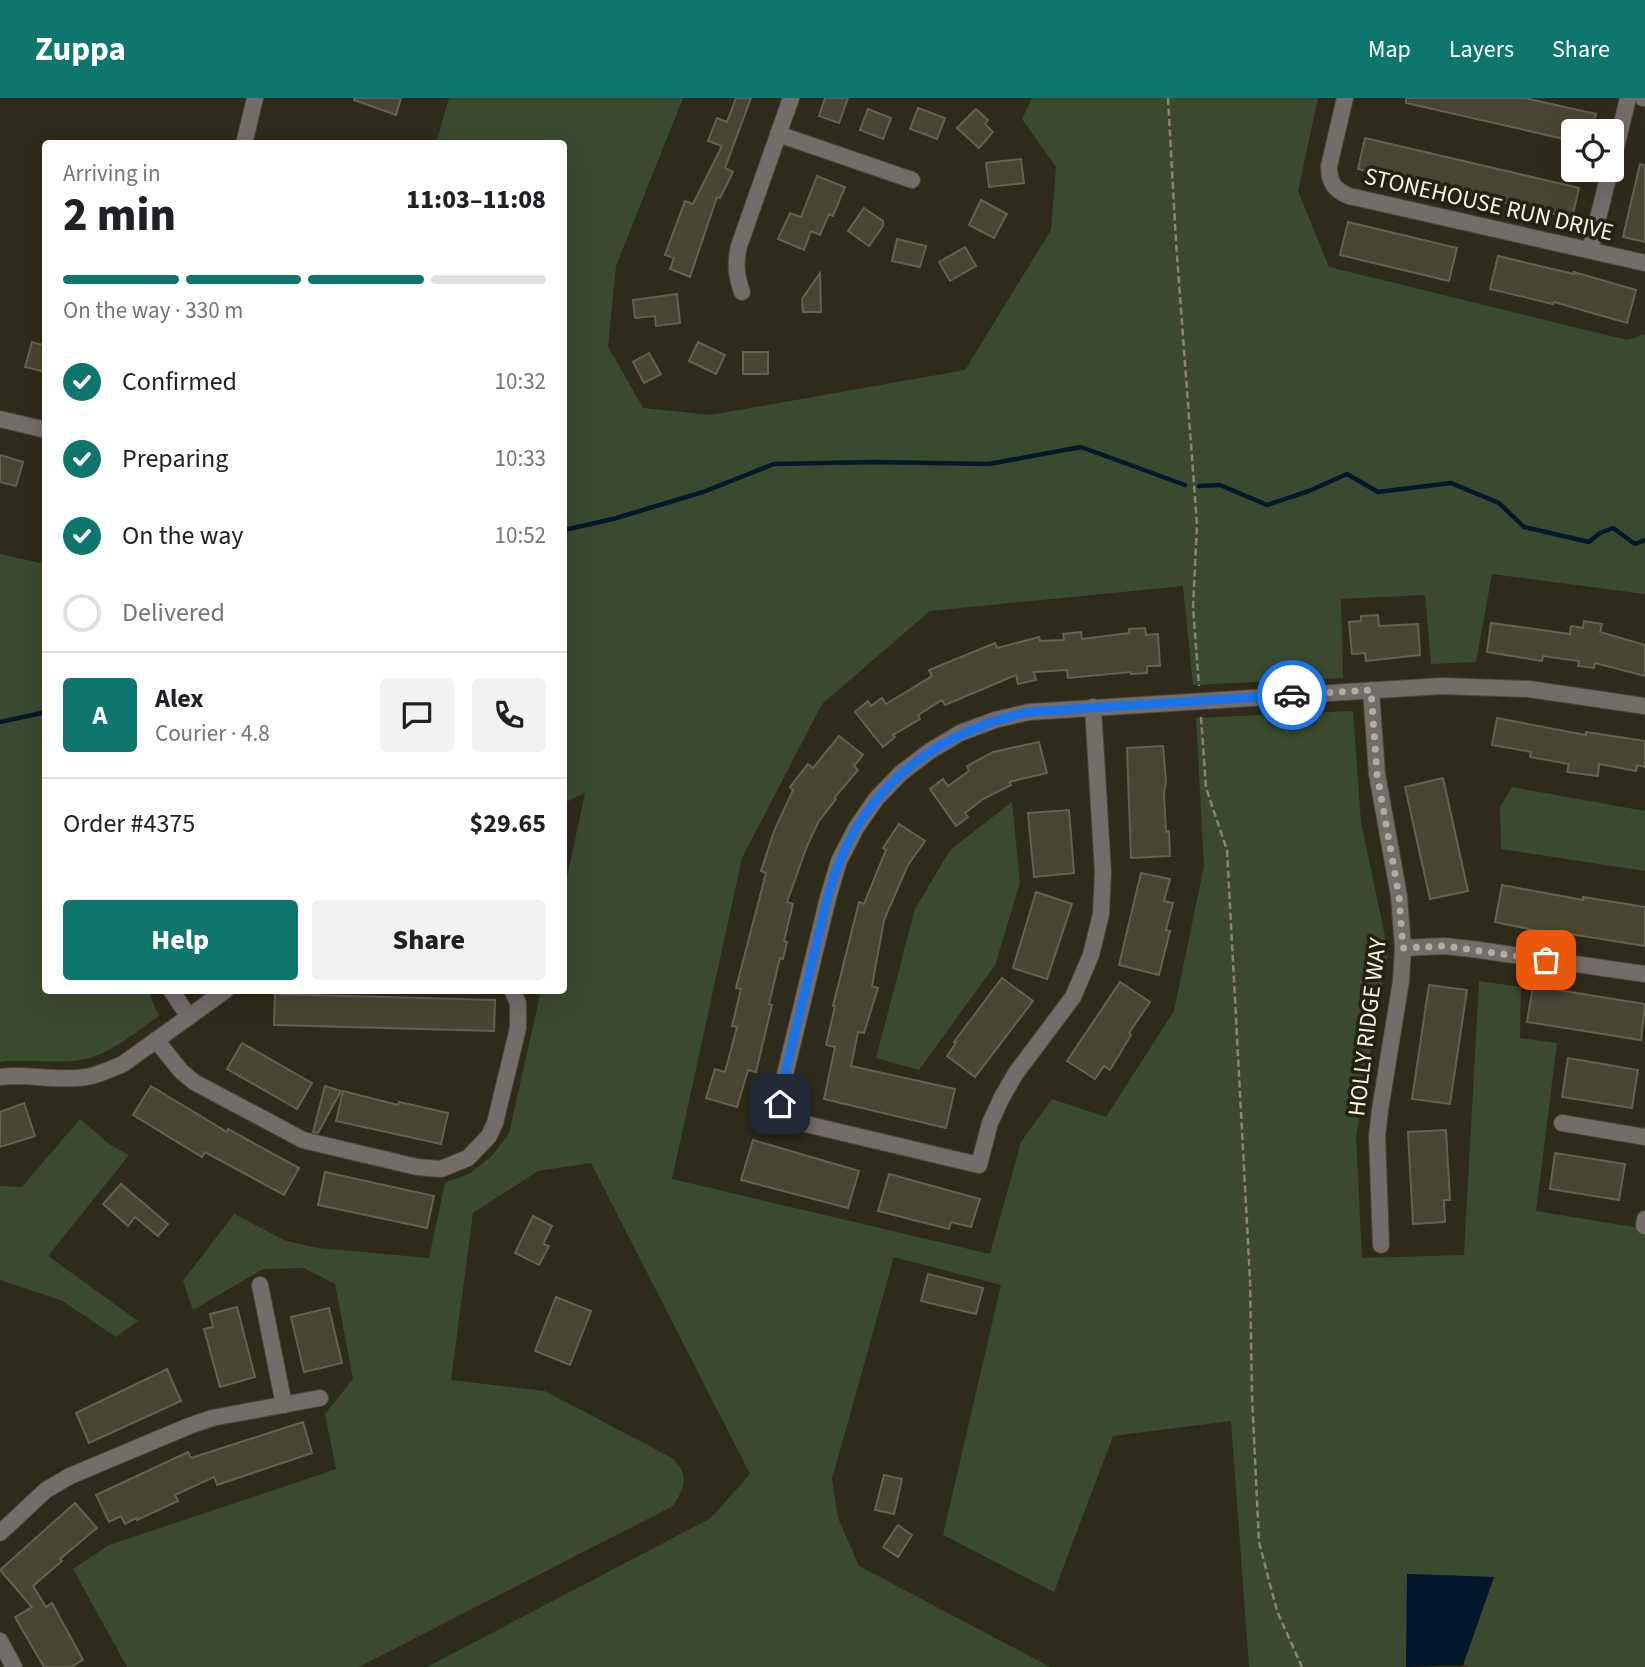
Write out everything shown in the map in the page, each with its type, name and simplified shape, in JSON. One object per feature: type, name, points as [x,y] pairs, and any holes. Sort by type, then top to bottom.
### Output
[{"type":"street","points":[[245,140],[255,98]]},
{"type":"street","points":[[743,292],[737,276],[738,246],[791,98]]},
{"type":"street","name":"STONEHOUSE RUN DRIVE","points":[[1345,98],[1329,166],[1332,186],[1340,192],[1645,263]]},
{"type":"street","points":[[1623,119],[1628,98]]},
{"type":"street","points":[[778,134],[912,180]]},
{"type":"street","points":[[1590,250],[1607,182]]},
{"type":"street","points":[[0,419],[42,429]]},
{"type":"street","points":[[1093,707],[1102,872],[1101,914],[1091,955],[1073,997],[1016,1073],[1002,1097],[990,1123],[979,1165],[793,1121],[785,1115],[780,1104],[780,1095],[839,861],[856,828],[876,799],[901,773],[960,733],[995,720],[1029,712],[1093,707],[1371,690],[1485,686],[1528,689],[1645,706]]},
{"type":"street","name":"HOLLY RIDGE WAY","points":[[1371,690],[1377,774],[1399,896],[1403,948],[1401,981],[1377,1136],[1381,1245]]},
{"type":"street","points":[[1403,948],[1444,946],[1472,949],[1645,974]]},
{"type":"street","points":[[175,994],[189,1017]]},
{"type":"street","points":[[0,1077],[86,1077],[123,1064],[221,994]]},
{"type":"street","points":[[156,1040],[194,1082],[303,1140],[417,1167],[441,1169],[468,1158],[489,1136],[495,1123],[518,1028],[518,1003],[514,994]]},
{"type":"street","points":[[1562,1123],[1645,1137]]},
{"type":"street","points":[[1644,1226],[1645,1219]]},
{"type":"street","points":[[260,1285],[284,1405]]},
{"type":"street","points":[[0,1533],[46,1490],[70,1476],[200,1422],[320,1398]]},
{"type":"street","points":[[0,1642],[14,1667]]},
{"type":"path","points":[[1168,98],[1197,525],[1193,607],[1206,788],[1227,850],[1250,1280],[1259,1542],[1277,1611],[1302,1667]]},
{"type":"green space","points":[[449,98],[683,98],[616,266],[608,346],[643,408],[711,415],[965,370],[1051,230],[1056,167],[1022,119],[1032,98],[1318,98],[1298,191],[1329,267],[1627,340],[1645,334],[1645,594],[1492,574],[1476,662],[1431,664],[1425,595],[1341,599],[1343,678],[1193,685],[1183,586],[930,611],[822,704],[742,858],[672,1179],[990,1254],[1021,1142],[1052,1099],[1106,1117],[1174,1011],[1204,866],[1196,718],[1353,711],[1361,822],[1388,951],[1356,1137],[1362,1258],[1464,1255],[1479,981],[1521,987],[1520,1038],[1557,1043],[1536,1211],[1645,1229],[1645,1667],[1463,1665],[1494,1577],[1408,1574],[1406,1667],[1249,1667],[1231,1421],[1113,1436],[1054,1592],[943,1535],[1001,1285],[894,1257],[832,1479],[838,1518],[859,1566],[1050,1667],[427,1667],[711,1518],[750,1474],[591,1163],[538,1171],[473,1213],[451,1380],[545,1391],[672,1458],[678,1464],[684,1481],[673,1506],[359,1667],[127,1667],[73,1569],[109,1545],[336,1469],[325,1414],[353,1379],[335,1284],[304,1268],[263,1269],[193,1310],[183,1281],[234,1214],[286,1241],[318,1248],[429,1258],[445,1183],[470,1173],[492,1156],[509,1133],[540,994],[567,994],[567,877],[585,793],[567,802],[567,140],[437,140]]},
{"type":"green space","points":[[0,554],[42,563],[42,994],[149,994],[159,1016],[96,1056],[63,1061],[0,1062]]},
{"type":"green space","points":[[1512,787],[1645,811],[1645,871],[1501,849],[1500,807]]},
{"type":"green space","points":[[1012,802],[1020,883],[995,965],[919,1070],[876,1058],[915,909],[950,850]]},
{"type":"green space","points":[[80,1119],[109,1144],[129,1155],[48,1256],[138,1321],[116,1337],[61,1300],[0,1280],[0,1186],[22,1187]]},
{"type":"water","points":[[1407,1574],[1494,1577],[1463,1665],[1406,1667]]},
{"type":"building","points":[[354,98],[401,98],[396,115]]},
{"type":"building","points":[[736,98],[751,98],[725,168],[733,172],[720,198],[717,197],[690,277],[670,269],[674,258],[665,255],[685,201],[693,204],[722,146],[708,141],[717,118],[727,122]]},
{"type":"building","points":[[825,98],[848,98],[839,123],[819,116]]},
{"type":"building","points":[[1406,98],[1525,98],[1596,114],[1595,119],[1561,119],[1561,138],[1406,103]]},
{"type":"building","points":[[918,108],[945,118],[937,139],[910,129]]},
{"type":"building","points":[[868,109],[891,118],[883,139],[860,130]]},
{"type":"building","points":[[976,109],[988,120],[985,124],[993,132],[979,148],[957,128]]},
{"type":"building","points":[[1365,138],[1579,188],[1572,218],[1358,169]]},
{"type":"building","points":[[1021,159],[1024,183],[989,187],[986,163]]},
{"type":"building","points":[[1640,164],[1645,165],[1645,242],[1623,237]]},
{"type":"building","points":[[817,176],[845,187],[833,216],[829,214],[820,235],[811,231],[804,250],[778,239],[790,213],[801,217]]},
{"type":"building","points":[[981,200],[1007,214],[994,238],[969,225]]},
{"type":"building","points":[[864,208],[883,221],[883,226],[869,246],[848,231]]},
{"type":"building","points":[[1348,222],[1457,248],[1449,281],[1340,255]]},
{"type":"building","points":[[897,239],[926,246],[920,267],[892,261]]},
{"type":"building","points":[[965,247],[976,266],[950,281],[939,262]]},
{"type":"building","points":[[1498,256],[1574,272],[1636,290],[1627,323],[1554,302],[1553,304],[1490,289]]},
{"type":"building","points":[[820,273],[821,312],[803,312],[802,299]]},
{"type":"building","points":[[677,294],[680,323],[656,326],[655,316],[635,318],[633,300]]},
{"type":"building","points":[[32,342],[42,345],[42,371],[25,367]]},
{"type":"building","points":[[698,342],[725,355],[716,374],[689,361]]},
{"type":"building","points":[[743,352],[768,352],[768,374],[743,374]]},
{"type":"building","points":[[649,353],[661,374],[644,383],[633,362]]},
{"type":"building","points":[[0,455],[23,462],[16,486],[0,482]]},
{"type":"building","points":[[1378,615],[1379,626],[1418,624],[1420,655],[1366,661],[1365,653],[1352,654],[1349,622],[1361,621],[1361,616]]},
{"type":"building","points":[[1584,621],[1602,624],[1600,632],[1645,645],[1645,676],[1595,663],[1594,668],[1578,666],[1579,661],[1543,656],[1542,661],[1487,652],[1491,623],[1570,634],[1571,626],[1583,628]]},
{"type":"building","points":[[1145,628],[1146,635],[1158,634],[1160,666],[1147,666],[1147,673],[1068,678],[1067,670],[1034,672],[1036,680],[1018,684],[1016,675],[945,705],[942,700],[918,715],[920,719],[893,735],[895,737],[883,747],[855,712],[868,701],[871,706],[882,698],[886,704],[932,676],[929,670],[995,643],[997,648],[1039,637],[1040,641],[1064,640],[1063,634],[1081,632],[1082,639],[1129,633],[1129,629]]},
{"type":"building","points":[[1497,718],[1586,735],[1586,732],[1645,741],[1645,767],[1637,765],[1636,771],[1599,764],[1598,776],[1567,772],[1569,764],[1530,757],[1531,752],[1492,745]]},
{"type":"building","points":[[839,736],[863,755],[854,766],[858,770],[819,821],[787,902],[793,904],[784,941],[787,942],[783,959],[780,958],[769,1004],[772,1005],[756,1072],[748,1070],[737,1107],[706,1098],[715,1069],[725,1072],[737,1027],[732,1026],[741,989],[736,988],[766,873],[761,871],[774,831],[793,790],[790,787],[808,764],[813,768]]},
{"type":"building","points":[[1039,742],[1047,773],[1009,782],[1011,785],[983,799],[965,813],[968,817],[956,826],[930,789],[943,779],[948,786],[969,771],[967,766],[993,752]]},
{"type":"building","points":[[1163,746],[1166,832],[1169,831],[1170,856],[1131,858],[1127,748]]},
{"type":"building","points":[[1443,778],[1468,891],[1430,899],[1405,787]]},
{"type":"building","points":[[1069,810],[1074,873],[1034,877],[1028,813]]},
{"type":"building","points":[[899,824],[925,841],[908,865],[884,920],[872,986],[878,988],[864,1033],[858,1032],[851,1066],[955,1089],[946,1128],[824,1099],[835,1047],[826,1045],[859,902],[864,904],[886,850],[883,848]]},
{"type":"building","points":[[1141,873],[1170,879],[1164,901],[1173,903],[1166,930],[1170,931],[1159,975],[1119,965]]},
{"type":"building","points":[[1502,885],[1583,900],[1583,897],[1645,907],[1645,946],[1564,933],[1563,936],[1495,922]]},
{"type":"building","points":[[1036,892],[1072,904],[1047,979],[1013,968]]},
{"type":"building","points":[[1002,978],[1033,1001],[975,1077],[947,1056],[956,1043],[954,1042]]},
{"type":"building","points":[[1120,982],[1150,1002],[1129,1033],[1131,1035],[1110,1070],[1104,1066],[1095,1079],[1067,1061]]},
{"type":"building","points":[[1429,985],[1467,990],[1450,1104],[1412,1099]]},
{"type":"building","points":[[1533,986],[1645,1004],[1641,1040],[1527,1022]]},
{"type":"building","points":[[275,994],[495,1000],[494,1031],[274,1025]]},
{"type":"building","points":[[242,1043],[312,1083],[297,1109],[227,1069]]},
{"type":"building","points":[[1568,1058],[1638,1070],[1632,1108],[1562,1097]]},
{"type":"building","points":[[151,1086],[227,1132],[228,1129],[299,1168],[284,1195],[205,1152],[202,1157],[133,1115]]},
{"type":"building","points":[[325,1086],[341,1091],[318,1133],[313,1132]]},
{"type":"building","points":[[343,1091],[398,1105],[399,1102],[448,1113],[441,1144],[336,1121]]},
{"type":"building","points":[[24,1103],[35,1136],[0,1147],[0,1112]]},
{"type":"building","points":[[1446,1130],[1450,1200],[1444,1200],[1445,1222],[1413,1224],[1408,1132]]},
{"type":"building","points":[[753,1140],[859,1171],[848,1208],[741,1180]]},
{"type":"building","points":[[1555,1153],[1625,1164],[1619,1200],[1550,1189]]},
{"type":"building","points":[[325,1172],[434,1196],[427,1228],[318,1205]]},
{"type":"building","points":[[889,1174],[980,1199],[971,1227],[951,1222],[949,1229],[878,1211]]},
{"type":"building","points":[[121,1184],[168,1224],[158,1236],[135,1217],[128,1226],[103,1204]]},
{"type":"building","points":[[533,1216],[552,1226],[543,1244],[549,1246],[539,1265],[515,1253]]},
{"type":"building","points":[[928,1274],[983,1288],[976,1314],[921,1301]]},
{"type":"building","points":[[556,1297],[591,1311],[570,1365],[535,1351]]},
{"type":"building","points":[[237,1307],[255,1377],[220,1387],[204,1329],[213,1327],[210,1314]]},
{"type":"building","points":[[329,1308],[342,1363],[304,1372],[291,1317]]},
{"type":"building","points":[[167,1369],[181,1401],[89,1443],[76,1413]]},
{"type":"building","points":[[303,1422],[312,1453],[217,1485],[214,1477],[175,1495],[178,1501],[137,1520],[136,1518],[125,1524],[121,1516],[109,1522],[96,1495],[188,1452],[191,1458]]},
{"type":"building","points":[[884,1475],[902,1479],[894,1514],[875,1510]]},
{"type":"building","points":[[75,1503],[97,1528],[33,1586],[46,1607],[52,1603],[83,1660],[71,1667],[44,1667],[15,1617],[32,1607],[0,1570]]},
{"type":"building","points":[[898,1525],[912,1535],[898,1557],[883,1547]]},
{"type":"waterway","points":[[567,529],[613,519],[703,492],[774,464],[989,464],[1081,447],[1185,485]]},
{"type":"waterway","points":[[1199,486],[1220,485],[1267,505],[1309,491],[1347,474],[1378,492],[1451,483],[1499,503],[1524,527],[1589,542],[1600,533],[1613,528],[1635,544],[1645,540]]},
{"type":"waterway","points":[[0,722],[42,713]]},
{"type":"way so far","points":[[1292,695],[1371,690],[1377,774],[1399,896],[1403,948],[1444,946],[1546,960]]},
{"type":"route","points":[[780,1104],[822,922],[839,861],[856,828],[876,799],[901,773],[960,733],[995,720],[1029,712],[1292,695]]}]
